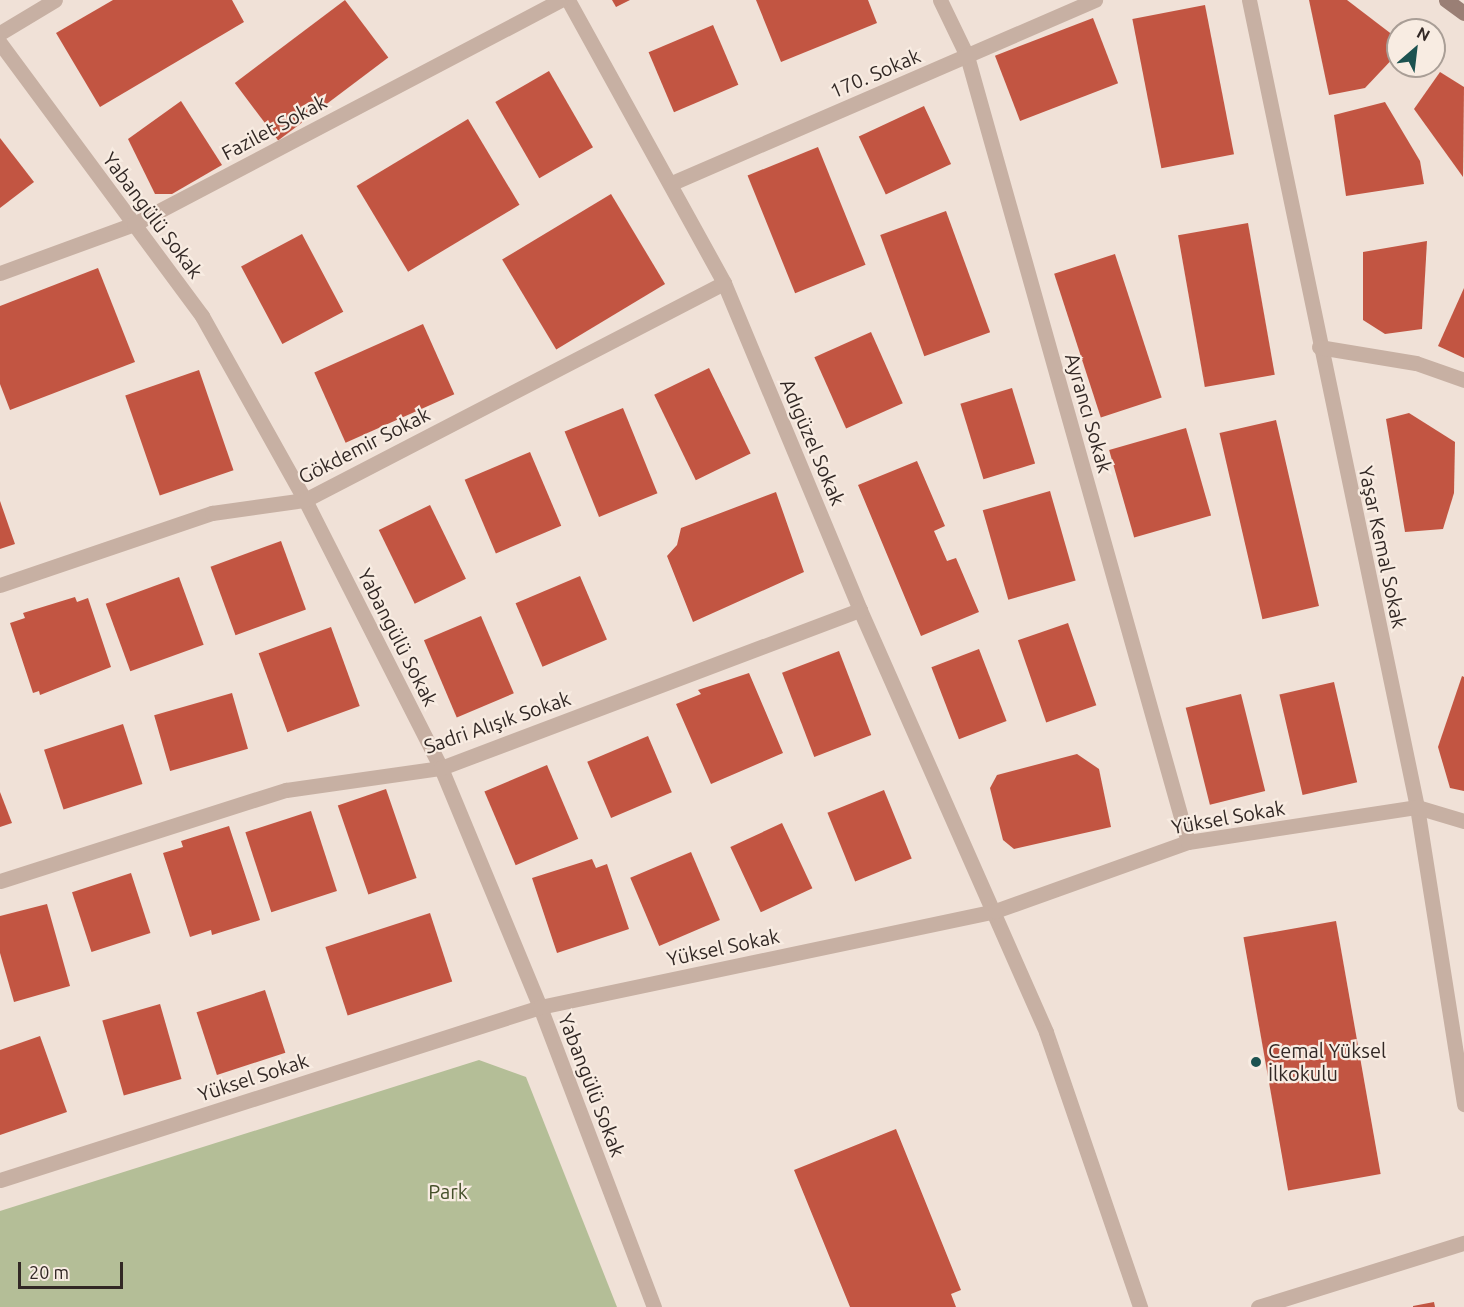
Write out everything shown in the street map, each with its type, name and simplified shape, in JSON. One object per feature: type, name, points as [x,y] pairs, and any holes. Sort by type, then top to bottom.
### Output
[{"type":"street","points":[[0,33],[55,0]]},
{"type":"street","name":"Fazilet Sokak","points":[[0,273],[134,224],[561,0]]},
{"type":"street","name":"Adıgüzel Sokak","points":[[568,0],[672,183],[724,283],[860,610],[995,911],[1046,1032],[1140,1307]]},
{"type":"street","name":"Ayrancı Sokak","points":[[940,0],[968,56],[1188,842]]},
{"type":"street","name":"170. Sokak","points":[[672,183],[1095,0]]},
{"type":"street","name":"Yaşar Kemal Sokak","points":[[1249,0],[1319,347],[1417,807],[1464,1104]]},
{"type":"street","points":[[1446,0],[1464,13]]},
{"type":"street","name":"Yabangülü Sokak","points":[[0,43],[202,316],[305,501],[441,768],[540,1007],[654,1307]]},
{"type":"street","name":"Gökdemir Sokak","points":[[0,585],[212,513],[305,501],[724,283]]},
{"type":"street","points":[[1319,347],[1416,363],[1464,380]]},
{"type":"street","name":"Sadri Alışık Sokak","points":[[0,881],[285,790],[441,768],[860,610]]},
{"type":"street","name":"Yüksel Sokak","points":[[0,1180],[540,1007],[995,911],[1188,842],[1417,807],[1464,821]]},
{"type":"street","points":[[1258,1307],[1464,1243]]},
{"type":"green space","name":"Park","points":[[479,1060],[526,1077],[617,1307],[0,1307],[0,1211]]},
{"type":"building","points":[[113,0],[232,0],[244,22],[100,107],[56,33]]},
{"type":"building","points":[[345,0],[388,58],[278,141],[235,83]]},
{"type":"building","points":[[612,0],[630,0],[616,7]]},
{"type":"building","points":[[756,0],[868,0],[877,23],[781,62]]},
{"type":"building","points":[[1309,0],[1347,0],[1386,30],[1386,66],[1365,88],[1329,95]]},
{"type":"building","points":[[1205,5],[1234,154],[1161,168],[1132,19]]},
{"type":"building","points":[[1093,18],[1118,83],[1020,121],[995,56]]},
{"type":"building","points":[[713,25],[738,85],[674,112],[649,52]]},
{"type":"building","points":[[549,71],[593,147],[539,178],[495,102]]},
{"type":"building","points":[[1446,76],[1464,87],[1463,177],[1414,109],[1436,78],[1446,78]]},
{"type":"building","points":[[181,101],[222,165],[172,194],[155,194],[128,139]]},
{"type":"building","points":[[1385,102],[1420,161],[1424,184],[1346,196],[1334,115]]},
{"type":"building","points":[[924,106],[951,164],[886,194],[859,136]]},
{"type":"building","points":[[468,119],[520,205],[408,272],[357,186]]},
{"type":"building","points":[[0,138],[34,182],[0,208]]},
{"type":"building","points":[[818,147],[866,265],[795,293],[748,175]]},
{"type":"building","points":[[611,194],[665,284],[556,349],[502,259]]},
{"type":"building","points":[[946,211],[990,332],[924,356],[880,235]]},
{"type":"building","points":[[1248,223],[1275,375],[1205,387],[1178,235]]},
{"type":"building","points":[[302,234],[343,312],[282,344],[241,266]]},
{"type":"building","points":[[1427,241],[1422,329],[1385,334],[1363,320],[1363,252]]},
{"type":"building","points":[[1115,254],[1162,398],[1101,417],[1054,274]]},
{"type":"building","points":[[98,268],[135,362],[10,410],[0,384],[0,306]]},
{"type":"building","points":[[1464,288],[1464,358],[1438,346]]},
{"type":"building","points":[[423,324],[454,394],[346,443],[314,372]]},
{"type":"building","points":[[871,332],[903,403],[846,428],[814,357]]},
{"type":"building","points":[[709,368],[751,453],[696,480],[654,395]]},
{"type":"building","points":[[199,370],[234,470],[160,496],[125,395]]},
{"type":"building","points":[[1012,388],[1035,464],[983,479],[960,404]]},
{"type":"building","points":[[623,408],[657,493],[599,517],[565,432]]},
{"type":"building","points":[[1409,413],[1455,442],[1454,493],[1443,529],[1405,532],[1386,419]]},
{"type":"building","points":[[1276,420],[1319,606],[1262,619],[1219,433]]},
{"type":"building","points":[[1186,428],[1211,515],[1134,538],[1109,450]]},
{"type":"building","points":[[530,452],[561,526],[496,553],[465,480]]},
{"type":"building","points":[[917,461],[945,526],[934,531],[947,561],[956,558],[979,612],[921,636],[858,485]]},
{"type":"building","points":[[1050,491],[1076,580],[1008,600],[983,510]]},
{"type":"building","points":[[776,492],[804,572],[693,622],[667,556],[677,545],[681,528]]},
{"type":"building","points":[[0,501],[15,544],[0,549]]},
{"type":"building","points":[[430,505],[466,579],[415,604],[379,530]]},
{"type":"building","points":[[281,541],[306,610],[235,635],[211,567]]},
{"type":"building","points":[[580,576],[607,640],[543,667],[516,603]]},
{"type":"building","points":[[179,577],[204,645],[130,671],[106,604]]},
{"type":"building","points":[[75,597],[77,602],[88,598],[111,667],[40,695],[39,691],[33,693],[10,623],[25,618],[23,613]]},
{"type":"building","points":[[481,616],[514,693],[457,718],[424,640]]},
{"type":"building","points":[[1068,623],[1096,705],[1046,723],[1018,640]]},
{"type":"building","points":[[331,627],[360,706],[287,732],[259,653]]},
{"type":"building","points":[[979,649],[1007,721],[959,739],[931,667]]},
{"type":"building","points":[[839,651],[871,735],[814,757],[782,673]]},
{"type":"building","points":[[749,673],[783,753],[711,784],[676,704],[701,694],[698,690]]},
{"type":"building","points":[[1462,676],[1464,677],[1464,791],[1450,788],[1438,747]]},
{"type":"building","points":[[1334,682],[1357,782],[1303,795],[1279,695]]},
{"type":"building","points":[[232,693],[248,749],[170,771],[154,715]]},
{"type":"building","points":[[1241,694],[1265,791],[1210,805],[1186,708]]},
{"type":"building","points":[[123,724],[142,784],[64,810],[44,750]]},
{"type":"building","points":[[648,736],[672,792],[611,818],[587,762]]},
{"type":"building","points":[[1077,754],[1099,769],[1111,827],[1014,849],[1003,840],[990,788],[997,775]]},
{"type":"building","points":[[547,765],[578,839],[516,865],[484,792]]},
{"type":"building","points":[[386,789],[417,878],[368,894],[338,806]]},
{"type":"building","points":[[884,790],[912,859],[855,881],[827,813]]},
{"type":"building","points":[[0,792],[12,823],[0,827]]},
{"type":"building","points":[[311,811],[337,891],[271,912],[245,832]]},
{"type":"building","points":[[782,823],[812,888],[761,912],[730,847]]},
{"type":"building","points":[[229,826],[260,920],[212,935],[211,930],[190,937],[163,853],[183,847],[181,841]]},
{"type":"building","points":[[691,852],[720,920],[659,946],[630,878]]},
{"type":"building","points":[[592,859],[596,868],[607,864],[629,929],[557,953],[532,878]]},
{"type":"building","points":[[131,873],[150,933],[92,952],[72,892]]},
{"type":"building","points":[[47,904],[70,986],[14,1002],[0,953],[0,916]]},
{"type":"building","points":[[430,913],[452,981],[348,1015],[325,947]]},
{"type":"building","points":[[1336,921],[1381,1174],[1288,1190],[1243,937]]},
{"type":"building","points":[[265,990],[285,1053],[217,1075],[197,1012]]},
{"type":"building","points":[[160,1004],[181,1079],[124,1096],[102,1021]]},
{"type":"building","points":[[40,1036],[67,1112],[0,1135],[0,1050]]},
{"type":"building","points":[[896,1129],[961,1290],[951,1294],[956,1307],[850,1307],[794,1170]]},
{"type":"building","points":[[1434,1302],[1435,1307],[1413,1307],[1413,1306]]},
{"type":"place","name":"Cemal Yüksel İlkokulu","points":[[1256,1062]]}]
